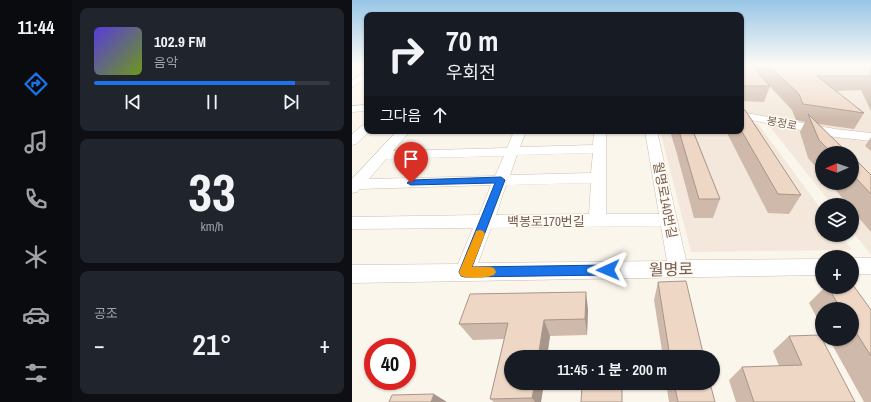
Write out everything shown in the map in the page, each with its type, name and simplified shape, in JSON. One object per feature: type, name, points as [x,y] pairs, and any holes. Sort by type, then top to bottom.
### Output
[{"type":"street","points":[[352,109],[364,108]]},
{"type":"street","name":"봉정로","points":[[744,116],[835,133],[871,137]]},
{"type":"street","points":[[352,141],[364,130]]},
{"type":"street","points":[[354,186],[401,134]]},
{"type":"street","points":[[465,272],[519,134]]},
{"type":"street","points":[[597,220],[600,134]]},
{"type":"street","name":"월명로140번길","points":[[652,134],[678,269]]},
{"type":"street","points":[[382,155],[599,149]]},
{"type":"street","points":[[354,186],[439,182],[598,178]]},
{"type":"street","name":"백봉로170번길","points":[[352,223],[669,220]]},
{"type":"street","points":[[859,266],[871,266]]},
{"type":"street","name":"월명로","points":[[352,274],[815,267]]},
{"type":"shaded area","points":[[744,84],[871,84],[871,134],[855,134],[744,113]]},
{"type":"shaded area","points":[[744,122],[758,124],[815,201],[815,242],[846,242],[852,250],[691,252],[661,134],[744,134]]},
{"type":"shaded area","points":[[767,123],[846,139],[871,140],[871,255],[859,240],[859,198],[826,198],[820,190],[859,190],[859,146],[815,146],[815,184]]},
{"type":"building","points":[[744,84],[768,84],[770,86],[744,86]]},
{"type":"building","points":[[788,84],[827,84],[864,113],[803,104],[799,94]]},
{"type":"building","points":[[744,110],[801,195],[778,194],[743,134]]},
{"type":"building","points":[[808,114],[841,146],[825,146],[819,140]]},
{"type":"building","points":[[680,134],[694,134],[720,199],[699,199]]},
{"type":"building","points":[[859,163],[871,175],[871,194],[859,181]]},
{"type":"building","points":[[686,281],[702,350],[669,350],[658,282]]},
{"type":"building","points":[[586,292],[585,319],[544,320],[539,350],[504,350],[504,390],[534,390],[532,398],[490,399],[508,323],[459,324],[470,294]]},
{"type":"building","points":[[859,293],[871,310],[871,356],[859,337],[859,302],[837,302],[832,294]]},
{"type":"building","points":[[815,335],[815,346],[826,346],[855,402],[754,402],[742,367],[802,365],[789,336]]},
{"type":"building","points":[[582,390],[622,390],[622,402],[581,402]]},
{"type":"building","points":[[675,390],[712,390],[715,402],[678,402]]},
{"type":"building","points":[[434,394],[431,402],[389,402],[392,395]]},
{"type":"slow traffic","points":[[480,234],[465,272],[490,272]]},
{"type":"route","points":[[411,183],[501,180],[465,272],[608,270]]}]
